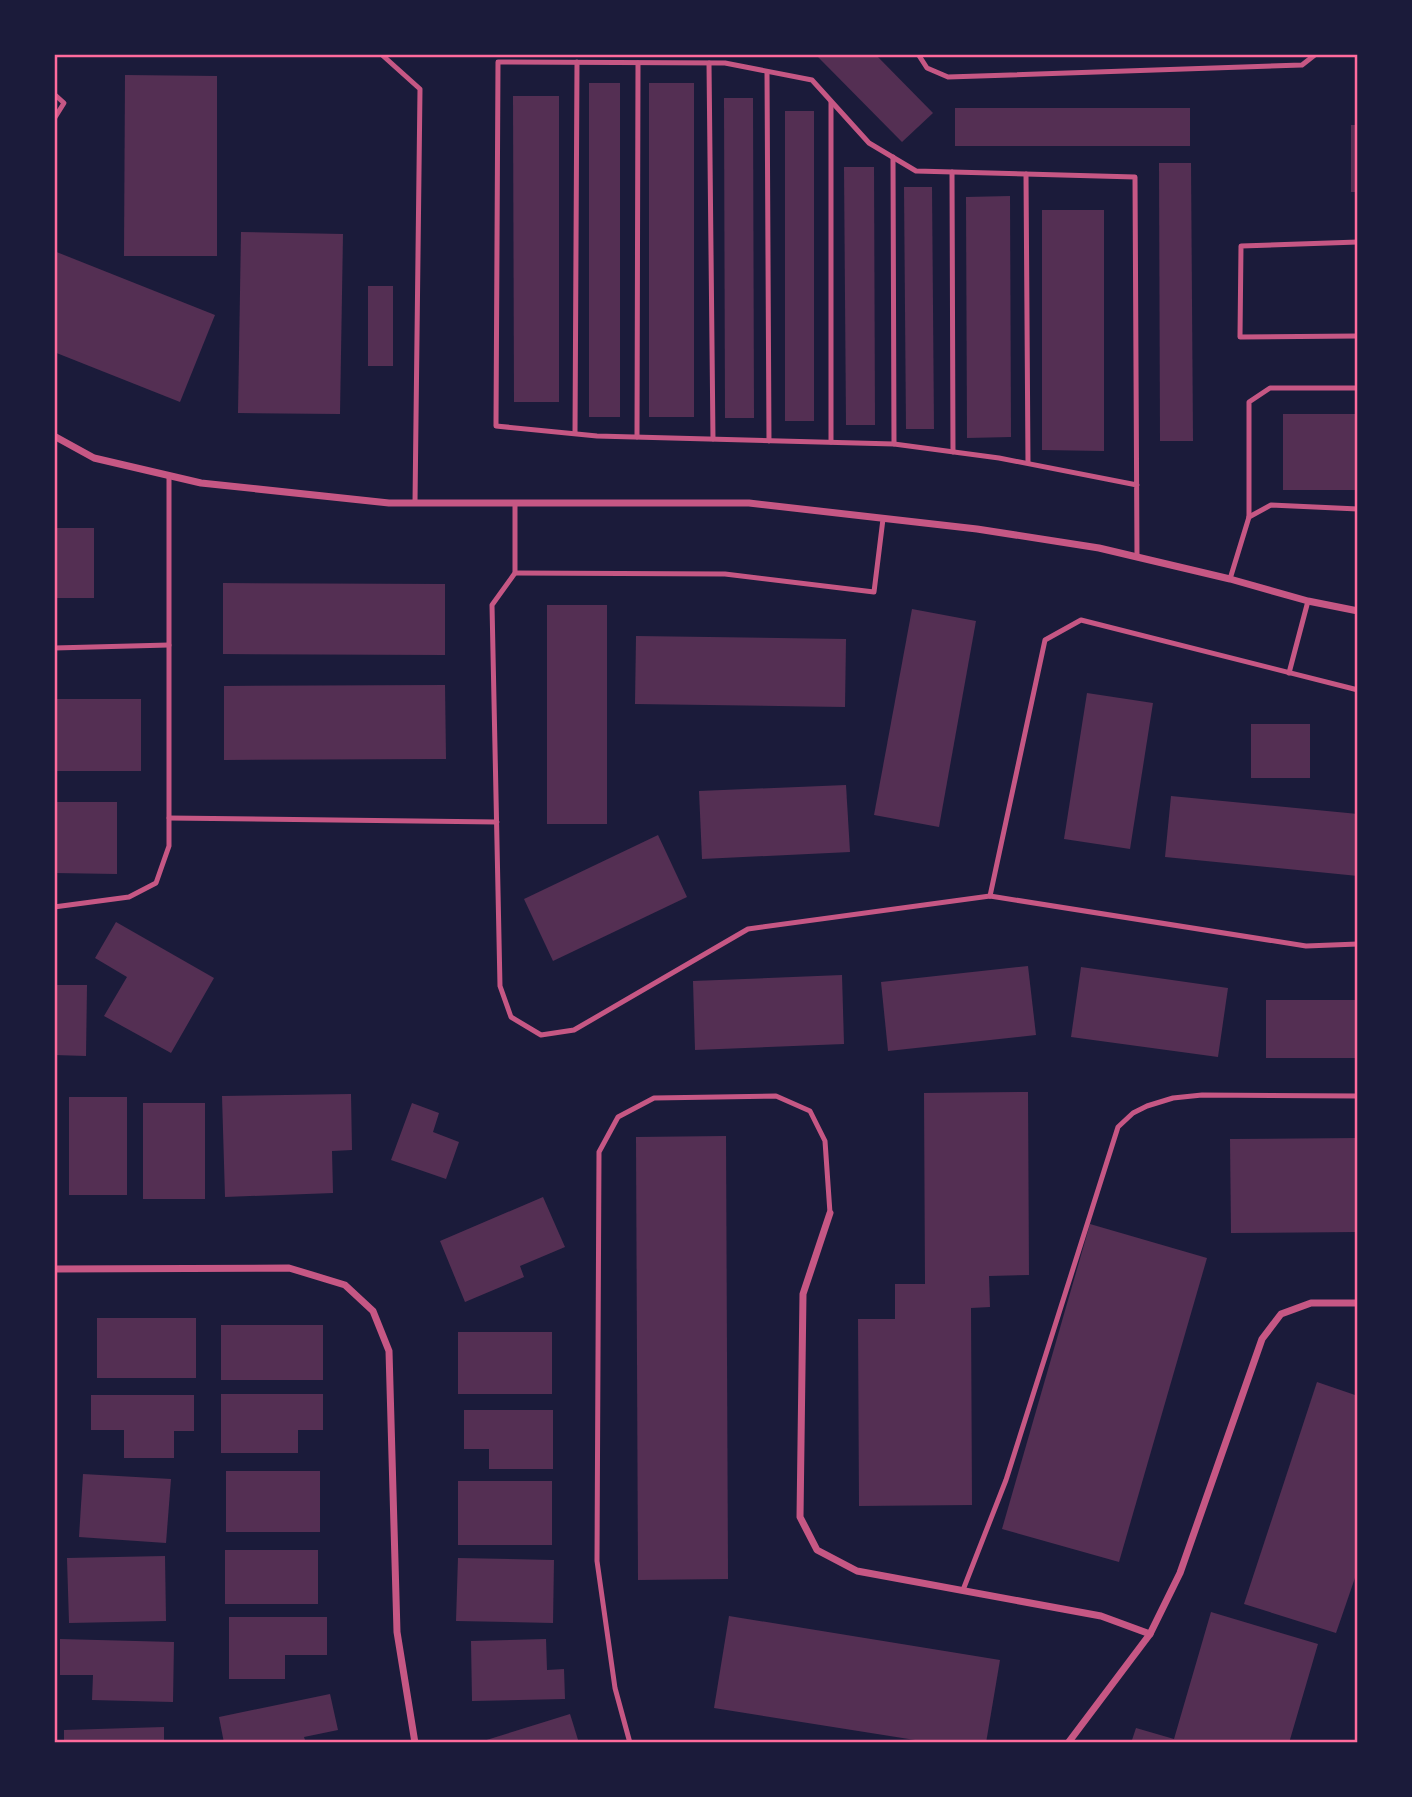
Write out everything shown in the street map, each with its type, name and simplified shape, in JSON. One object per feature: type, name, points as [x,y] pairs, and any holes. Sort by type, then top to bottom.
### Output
[{"type":"street","points":[[54,436],[94,458],[201,483],[389,503],[749,503],[977,529],[1099,548],[1230,579],[1308,601],[1358,611]]},
{"type":"street","points":[[830,1213],[803,1294],[800,1517],[817,1550],[856,1571],[1101,1616],[1150,1634]]},
{"type":"street","points":[[54,1269],[289,1268],[345,1285],[373,1311],[389,1351],[397,1632],[415,1743]]},
{"type":"street","points":[[1068,1743],[1150,1634],[1180,1573],[1262,1339],[1281,1314],[1311,1303],[1358,1303]]},
{"type":"lane","points":[[381,54],[420,89],[415,503]]},
{"type":"lane","points":[[918,54],[927,68],[948,77],[1302,65],[1316,54]]},
{"type":"lane","points":[[1136,485],[1028,463],[894,444],[637,437],[496,426],[498,62],[725,63],[812,80],[869,144],[916,171],[1135,177],[1137,557]]},
{"type":"lane","points":[[575,433],[577,62]]},
{"type":"lane","points":[[637,437],[638,63]]},
{"type":"lane","points":[[709,63],[713,439]]},
{"type":"lane","points":[[767,72],[769,441]]},
{"type":"lane","points":[[54,94],[64,103],[54,119]]},
{"type":"lane","points":[[831,101],[831,442]]},
{"type":"lane","points":[[893,157],[894,444]]},
{"type":"lane","points":[[952,172],[953,452]]},
{"type":"lane","points":[[1026,174],[1028,463]]},
{"type":"lane","points":[[1358,242],[1241,246],[1240,337],[1358,336]]},
{"type":"lane","points":[[1230,579],[1249,517],[1248,402],[1270,388],[1358,388]]},
{"type":"lane","points":[[54,907],[128,897],[156,883],[169,846],[169,475]]},
{"type":"lane","points":[[515,503],[515,573],[492,605],[500,986],[511,1017],[541,1035],[574,1030],[748,929],[990,896],[1306,946],[1358,944]]},
{"type":"lane","points":[[1249,517],[1271,505],[1358,509]]},
{"type":"lane","points":[[515,573],[725,574],[874,592],[883,519]]},
{"type":"lane","points":[[1289,673],[1308,601]]},
{"type":"lane","points":[[990,896],[1045,640],[1080,620],[1358,690]]},
{"type":"lane","points":[[54,648],[169,645]]},
{"type":"lane","points":[[169,818],[497,822]]},
{"type":"lane","points":[[630,1743],[615,1688],[597,1561],[599,1152],[618,1116],[654,1098],[776,1096],[810,1111],[825,1141],[830,1213]]},
{"type":"lane","points":[[963,1590],[1006,1480],[1118,1127],[1133,1113],[1147,1106],[1192,1096],[1358,1096]]},
{"type":"building","points":[[820,54],[875,54],[933,113],[902,142],[818,57]]},
{"type":"building","points":[[125,75],[217,76],[217,256],[124,256]]},
{"type":"building","points":[[589,83],[620,83],[620,417],[589,417]]},
{"type":"building","points":[[649,83],[694,83],[694,417],[649,417]]},
{"type":"building","points":[[513,96],[559,96],[559,402],[514,402]]},
{"type":"building","points":[[724,98],[753,98],[754,418],[725,418]]},
{"type":"building","points":[[955,108],[1190,108],[1190,146],[955,146]]},
{"type":"building","points":[[785,111],[814,111],[814,421],[785,421]]},
{"type":"building","points":[[1351,125],[1358,125],[1358,192],[1351,192]]},
{"type":"building","points":[[1159,163],[1191,163],[1193,441],[1160,441]]},
{"type":"building","points":[[844,167],[874,167],[875,425],[846,425]]},
{"type":"building","points":[[904,187],[932,187],[934,429],[906,429]]},
{"type":"building","points":[[1010,196],[1011,437],[967,438],[966,197]]},
{"type":"building","points":[[1042,210],[1104,210],[1104,451],[1042,450]]},
{"type":"building","points":[[241,232],[343,234],[340,414],[238,413]]},
{"type":"building","points":[[54,251],[215,315],[180,402],[54,352]]},
{"type":"building","points":[[368,286],[393,286],[393,366],[368,366]]},
{"type":"building","points":[[1283,414],[1358,414],[1358,490],[1283,490]]},
{"type":"building","points":[[54,528],[94,528],[94,598],[54,598]]},
{"type":"building","points":[[223,583],[445,584],[445,655],[223,654]]},
{"type":"building","points":[[547,605],[607,605],[607,824],[547,824]]},
{"type":"building","points":[[912,609],[976,621],[939,827],[874,815]]},
{"type":"building","points":[[636,636],[846,639],[845,707],[635,704]]},
{"type":"building","points":[[445,685],[446,759],[224,760],[224,686]]},
{"type":"building","points":[[1087,693],[1153,703],[1130,849],[1064,839]]},
{"type":"building","points":[[54,699],[141,699],[141,771],[54,771]]},
{"type":"building","points":[[1251,724],[1310,724],[1310,778],[1251,778]]},
{"type":"building","points":[[846,785],[850,852],[702,859],[699,791]]},
{"type":"building","points":[[1171,796],[1358,814],[1358,876],[1165,857]]},
{"type":"building","points":[[54,802],[117,802],[117,874],[54,873]]},
{"type":"building","points":[[658,835],[687,897],[553,961],[524,899]]},
{"type":"building","points":[[116,922],[214,978],[171,1053],[104,1016],[127,977],[95,958]]},
{"type":"building","points":[[1028,966],[1036,1035],[888,1051],[881,982]]},
{"type":"building","points":[[1081,967],[1228,988],[1218,1057],[1071,1037]]},
{"type":"building","points":[[842,975],[844,1044],[695,1050],[693,981]]},
{"type":"building","points":[[54,985],[87,985],[86,1056],[54,1055]]},
{"type":"building","points":[[1266,1000],[1358,1000],[1358,1058],[1266,1058]]},
{"type":"building","points":[[1028,1092],[1029,1275],[989,1276],[990,1307],[971,1308],[972,1505],[859,1506],[858,1319],[895,1319],[895,1284],[925,1284],[924,1093]]},
{"type":"building","points":[[351,1094],[352,1150],[332,1151],[333,1193],[225,1197],[222,1096]]},
{"type":"building","points":[[69,1097],[127,1097],[127,1195],[69,1195]]},
{"type":"building","points":[[143,1103],[205,1103],[205,1199],[143,1199]]},
{"type":"building","points":[[412,1103],[439,1113],[433,1132],[459,1142],[446,1179],[391,1160]]},
{"type":"building","points":[[726,1136],[728,1579],[638,1580],[636,1137]]},
{"type":"building","points":[[1358,1138],[1358,1232],[1231,1233],[1230,1139]]},
{"type":"building","points":[[543,1197],[565,1247],[520,1266],[524,1277],[465,1302],[440,1241]]},
{"type":"building","points":[[1090,1224],[1207,1258],[1119,1562],[1002,1529]]},
{"type":"building","points":[[97,1318],[196,1318],[196,1378],[97,1378]]},
{"type":"building","points":[[221,1325],[323,1325],[323,1380],[221,1380]]},
{"type":"building","points":[[458,1332],[552,1332],[552,1394],[458,1394]]},
{"type":"building","points":[[1317,1382],[1358,1396],[1358,1569],[1336,1633],[1244,1604]]},
{"type":"building","points":[[221,1394],[323,1394],[323,1430],[298,1430],[298,1453],[221,1453]]},
{"type":"building","points":[[91,1395],[194,1395],[194,1431],[174,1431],[174,1458],[124,1458],[124,1430],[91,1430]]},
{"type":"building","points":[[464,1410],[553,1410],[553,1469],[489,1469],[489,1449],[464,1449]]},
{"type":"building","points":[[226,1471],[320,1471],[320,1532],[226,1532]]},
{"type":"building","points":[[83,1474],[171,1479],[166,1543],[79,1537]]},
{"type":"building","points":[[458,1481],[552,1481],[552,1545],[458,1545]]},
{"type":"building","points":[[225,1550],[318,1550],[318,1604],[225,1604]]},
{"type":"building","points":[[165,1556],[166,1621],[69,1623],[67,1558]]},
{"type":"building","points":[[458,1558],[554,1560],[553,1623],[456,1621]]},
{"type":"building","points":[[1211,1612],[1318,1644],[1289,1743],[1131,1743],[1136,1728],[1174,1739]]},
{"type":"building","points":[[729,1616],[1000,1660],[986,1743],[934,1743],[714,1708]]},
{"type":"building","points":[[229,1617],[327,1617],[327,1655],[285,1655],[285,1679],[229,1679]]},
{"type":"building","points":[[60,1639],[174,1642],[173,1702],[92,1700],[93,1675],[60,1675]]},
{"type":"building","points":[[546,1639],[547,1670],[564,1669],[565,1699],[472,1701],[471,1641]]},
{"type":"building","points":[[330,1694],[338,1730],[304,1737],[306,1743],[224,1743],[219,1717]]},
{"type":"building","points":[[570,1714],[579,1743],[480,1743],[480,1742]]},
{"type":"building","points":[[164,1727],[164,1743],[64,1743],[64,1730]]}]
